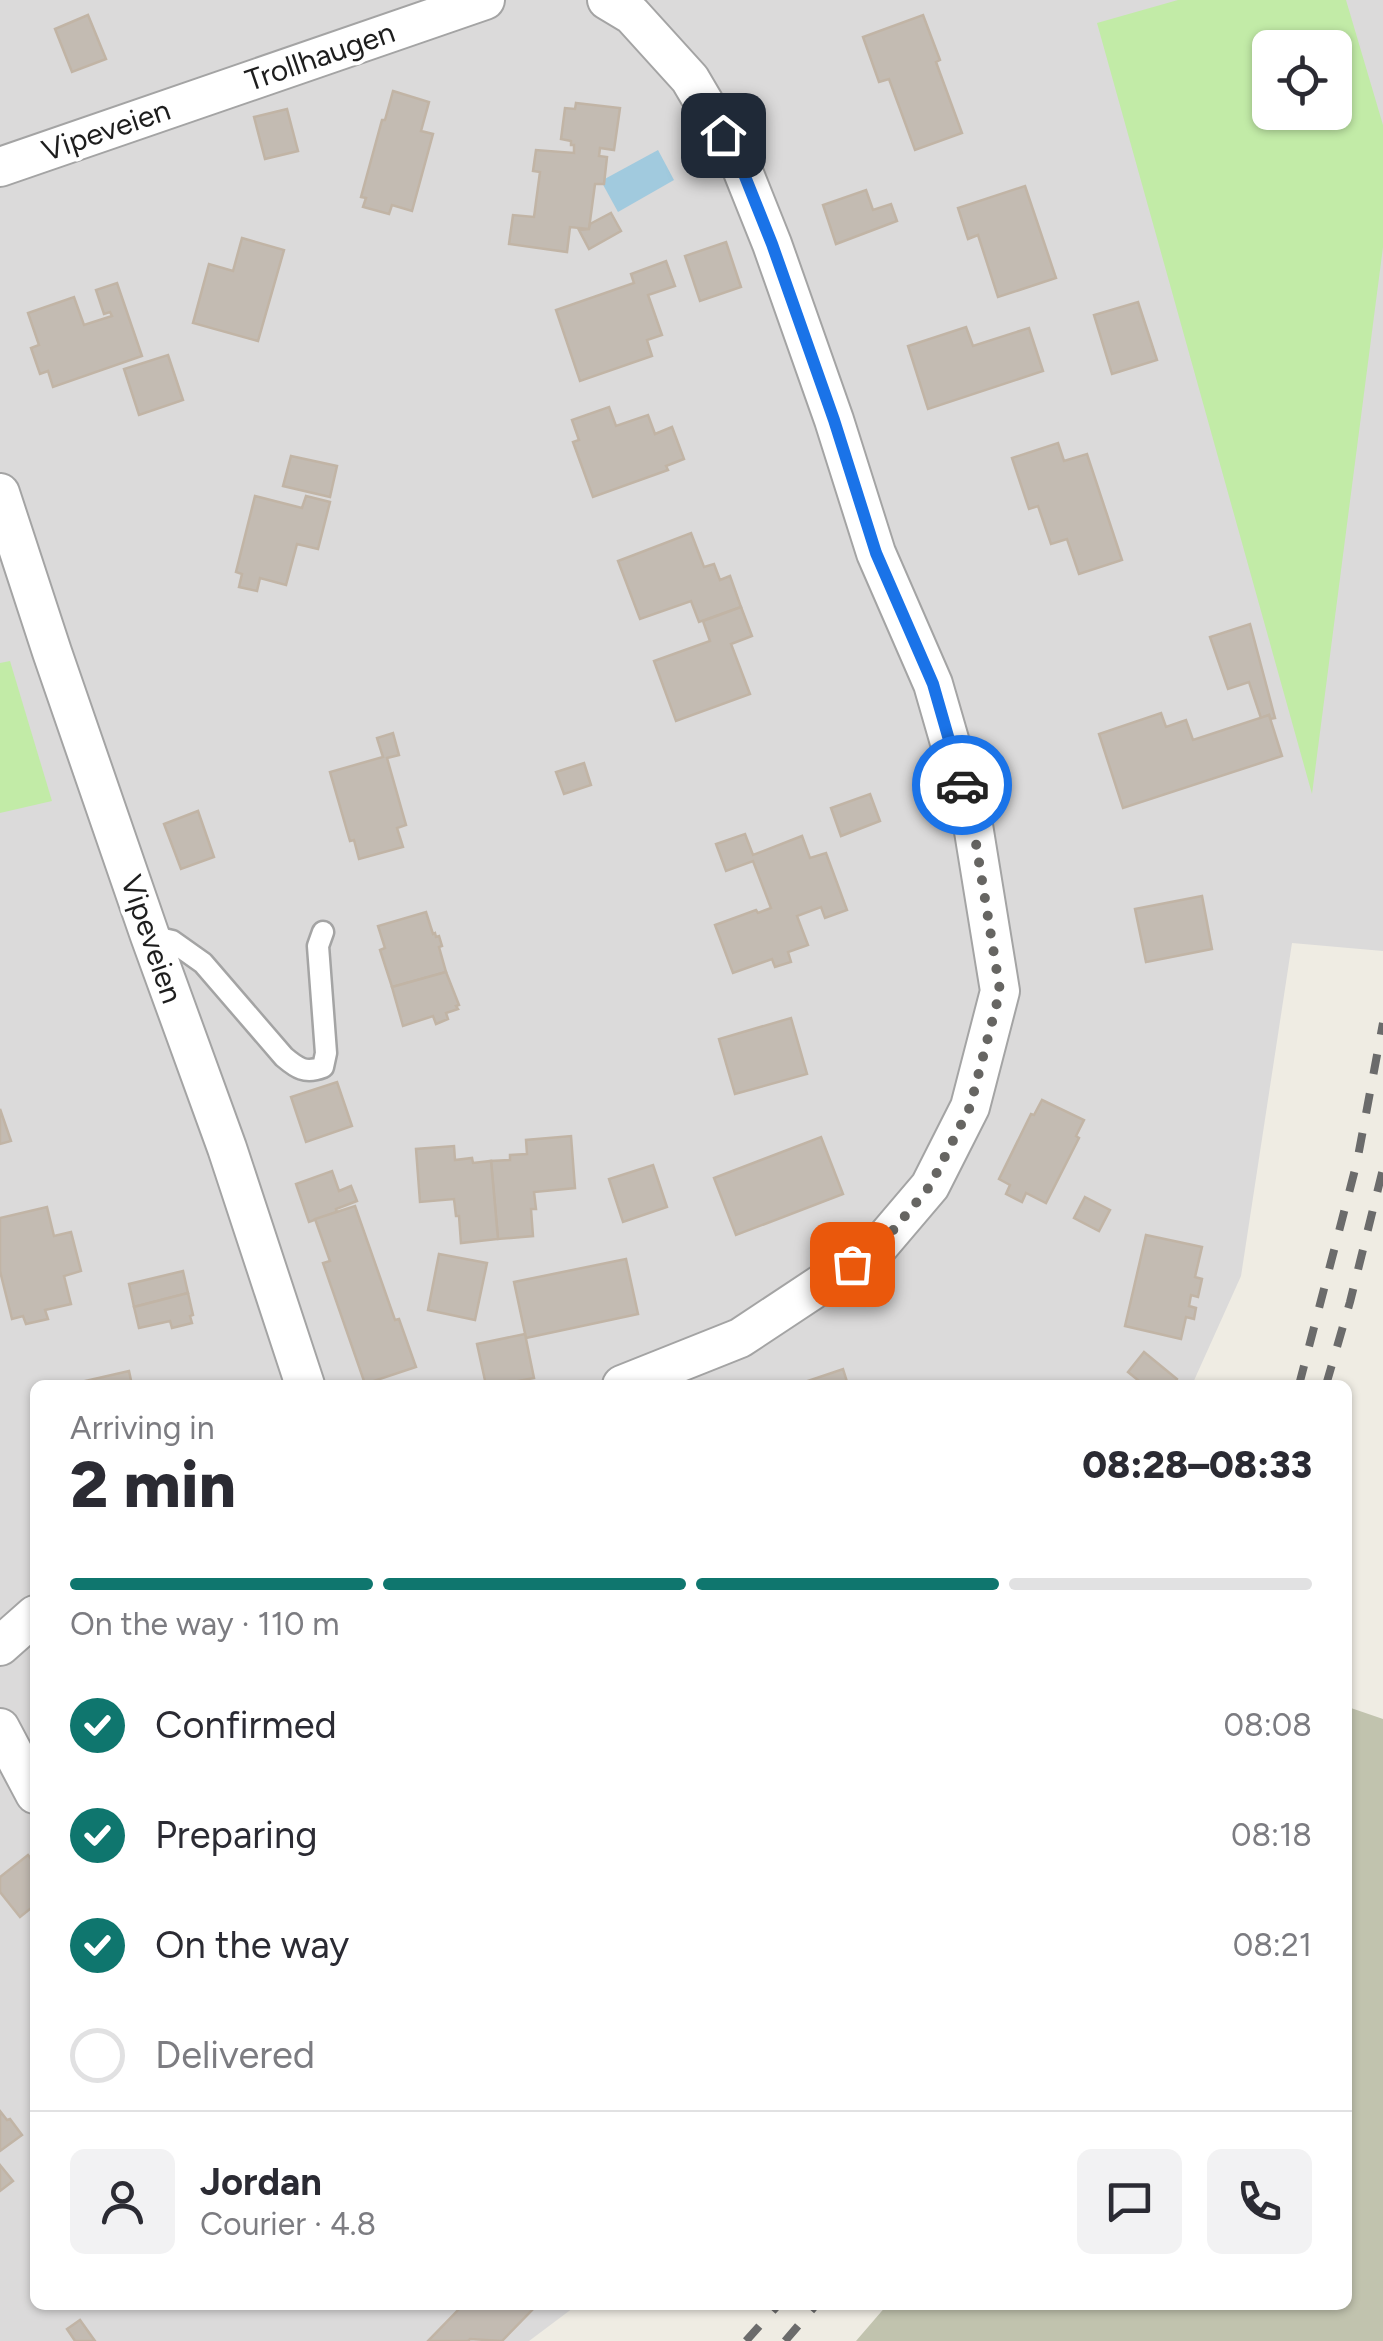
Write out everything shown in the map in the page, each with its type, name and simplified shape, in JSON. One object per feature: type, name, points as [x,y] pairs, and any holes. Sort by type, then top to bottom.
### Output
[{"type":"street","name":"Trollhaugen","points":[[212,94],[485,0]]},
{"type":"street","points":[[607,0],[632,15],[690,78],[740,164],[772,244],[876,553],[933,684],[972,819],[1000,991],[970,1107],[930,1186],[880,1246],[740,1338],[635,1380]]},
{"type":"street","name":"Vipeveien","points":[[0,167],[212,94]]},
{"type":"street","name":"Vipeveien","points":[[0,493],[150,936],[227,1148],[302,1380]]},
{"type":"street","points":[[0,1646],[30,1619]]},
{"type":"street","points":[[0,1728],[30,1785]]},
{"type":"lane","points":[[150,936],[172,941],[202,963],[284,1056],[300,1070],[313,1071],[323,1067],[326,1053],[318,946],[323,932]]},
{"type":"shaded area","points":[[0,0],[1383,0],[1383,951],[1292,943],[1241,1276],[1194,1380],[30,1380],[30,2310],[570,2310],[529,2341],[0,2341]]},
{"type":"shaded area","points":[[1352,1708],[1383,1719],[1383,2341],[856,2341],[883,2310],[1352,2310]]},
{"type":"green space","points":[[1178,0],[1346,0],[1383,125],[1383,247],[1312,794],[1097,23]]},
{"type":"green space","points":[[10,661],[52,801],[0,813],[0,663]]},
{"type":"water","points":[[658,150],[674,180],[618,212],[601,181]]},
{"type":"building","points":[[88,15],[106,59],[72,72],[55,29]]},
{"type":"building","points":[[923,15],[962,133],[915,150],[889,79],[879,82],[863,37]]},
{"type":"building","points":[[393,91],[429,102],[421,131],[433,134],[412,211],[392,205],[389,214],[363,207],[366,198],[361,197]]},
{"type":"building","points":[[576,103],[620,108],[614,150],[600,148],[599,156],[607,157],[604,184],[595,184],[589,229],[570,227],[567,252],[509,244],[513,215],[534,217],[540,172],[533,171],[536,150],[574,153],[571,141],[561,139],[565,108],[575,109]]},
{"type":"building","points":[[287,109],[298,151],[265,159],[254,117]]},
{"type":"building","points":[[1025,186],[1056,278],[998,297],[978,235],[968,239],[958,208]]},
{"type":"building","points":[[866,190],[873,210],[891,204],[897,221],[836,244],[823,205]]},
{"type":"building","points":[[611,213],[621,231],[589,249],[579,230],[589,229],[590,224]]},
{"type":"building","points":[[242,238],[284,250],[258,341],[193,323],[209,264],[233,271]]},
{"type":"building","points":[[726,242],[741,287],[700,301],[685,256]]},
{"type":"building","points":[[666,261],[675,286],[648,295],[662,335],[647,340],[652,356],[580,381],[556,310],[634,283],[631,274]]},
{"type":"building","points":[[117,283],[142,356],[53,387],[48,371],[40,374],[31,348],[39,345],[28,313],[74,297],[84,325],[112,316],[110,312],[104,314],[96,290]]},
{"type":"building","points":[[1138,302],[1157,360],[1112,374],[1094,315]]},
{"type":"building","points":[[966,327],[973,346],[1029,328],[1043,371],[928,409],[908,346]]},
{"type":"building","points":[[168,355],[183,400],[139,415],[124,369]]},
{"type":"building","points":[[609,407],[616,426],[648,415],[655,434],[672,427],[684,459],[666,466],[668,470],[593,497],[573,442],[579,440],[572,420]]},
{"type":"building","points":[[1058,443],[1064,461],[1087,454],[1122,560],[1079,574],[1067,539],[1051,544],[1038,506],[1029,509],[1012,458]]},
{"type":"building","points":[[291,456],[337,466],[330,497],[283,486]]},
{"type":"building","points":[[255,496],[302,508],[306,496],[330,502],[318,549],[297,544],[286,585],[260,578],[257,591],[239,587],[242,574],[236,572]]},
{"type":"building","points":[[691,533],[704,567],[714,564],[720,580],[730,576],[741,607],[699,622],[691,601],[640,619],[618,561]]},
{"type":"building","points":[[741,607],[752,636],[731,644],[750,694],[676,721],[654,661],[710,641],[703,621]]},
{"type":"building","points":[[1250,624],[1275,718],[1261,718],[1249,682],[1228,689],[1210,637]]},
{"type":"building","points":[[1161,713],[1166,727],[1186,720],[1193,740],[1269,715],[1282,756],[1123,808],[1099,734]]},
{"type":"building","points":[[393,733],[399,755],[387,758],[406,825],[397,828],[403,847],[359,859],[330,772],[383,757],[377,738]]},
{"type":"building","points":[[584,763],[591,785],[564,794],[556,772]]},
{"type":"building","points":[[870,794],[880,821],[841,836],[831,808]]},
{"type":"building","points":[[198,811],[214,857],[181,869],[164,824]]},
{"type":"building","points":[[745,834],[753,855],[802,836],[810,858],[826,853],[847,910],[825,918],[821,907],[797,916],[808,945],[788,952],[791,962],[775,967],[772,959],[733,973],[715,925],[771,908],[753,861],[726,871],[716,844]]},
{"type":"building","points":[[1202,896],[1212,949],[1146,962],[1135,909]]},
{"type":"building","points":[[426,912],[433,934],[439,936],[446,972],[392,987],[380,950],[385,948],[378,926]]},
{"type":"building","points":[[446,972],[458,1009],[446,1013],[448,1019],[436,1024],[433,1016],[403,1026],[392,987]]},
{"type":"building","points":[[791,1018],[807,1074],[735,1094],[719,1039]]},
{"type":"building","points":[[337,1082],[352,1126],[306,1142],[291,1097]]},
{"type":"building","points":[[1042,1100],[1084,1120],[1046,1203],[1026,1193],[1022,1202],[1006,1194],[1010,1185],[999,1179]]},
{"type":"building","points":[[0,1109],[11,1141],[0,1144]]},
{"type":"building","points":[[571,1136],[575,1188],[534,1192],[533,1236],[498,1239],[491,1161],[527,1154],[526,1140]]},
{"type":"building","points":[[821,1137],[843,1194],[736,1235],[714,1178]]},
{"type":"building","points":[[454,1146],[455,1160],[491,1161],[498,1239],[461,1243],[454,1199],[420,1202],[416,1149]]},
{"type":"building","points":[[653,1165],[667,1207],[623,1222],[609,1179]]},
{"type":"building","points":[[332,1171],[339,1191],[351,1186],[357,1201],[309,1222],[296,1184]]},
{"type":"building","points":[[1085,1197],[1110,1210],[1099,1231],[1074,1218]]},
{"type":"building","points":[[355,1206],[416,1367],[377,1380],[364,1380],[323,1263],[330,1261],[315,1219]]},
{"type":"building","points":[[47,1207],[54,1236],[71,1232],[81,1271],[64,1276],[71,1304],[45,1310],[48,1319],[26,1324],[23,1316],[12,1319],[0,1271],[0,1218]]},
{"type":"building","points":[[1146,1235],[1202,1247],[1195,1277],[1202,1279],[1198,1297],[1191,1295],[1189,1306],[1196,1308],[1194,1319],[1186,1317],[1181,1339],[1125,1326]]},
{"type":"building","points":[[439,1254],[487,1263],[475,1320],[428,1310]]},
{"type":"building","points":[[626,1259],[638,1314],[526,1338],[514,1282]]},
{"type":"building","points":[[183,1271],[188,1293],[134,1307],[129,1284]]},
{"type":"building","points":[[188,1293],[192,1323],[172,1328],[170,1321],[139,1328],[134,1307]]},
{"type":"building","points":[[525,1334],[534,1378],[485,1380],[477,1344]]},
{"type":"building","points":[[1144,1352],[1177,1379],[1138,1380],[1128,1372]]},
{"type":"building","points":[[843,1369],[846,1380],[811,1380]]},
{"type":"building","points":[[129,1371],[131,1380],[90,1380]]},
{"type":"building","points":[[28,1855],[30,1858],[30,1909],[20,1917],[0,1892],[0,1877]]},
{"type":"building","points":[[0,2111],[22,2135],[0,2151]]},
{"type":"building","points":[[0,2165],[13,2181],[0,2191]]},
{"type":"building","points":[[458,2310],[532,2310],[502,2341],[428,2341]]},
{"type":"building","points":[[80,2320],[95,2341],[75,2341],[67,2329]]},
{"type":"railway","points":[[1300,1380],[1357,1162],[1383,1023]]},
{"type":"railway","points":[[1327,1380],[1383,1169]]},
{"type":"railway","points":[[746,2341],[774,2310]]},
{"type":"railway","points":[[785,2341],[812,2310]]},
{"type":"way so far","points":[[852,1264],[880,1246],[930,1186],[970,1107],[1000,991],[972,819],[962,785]]},
{"type":"route","points":[[723,135],[740,164],[772,244],[876,553],[933,684],[962,785]]}]
